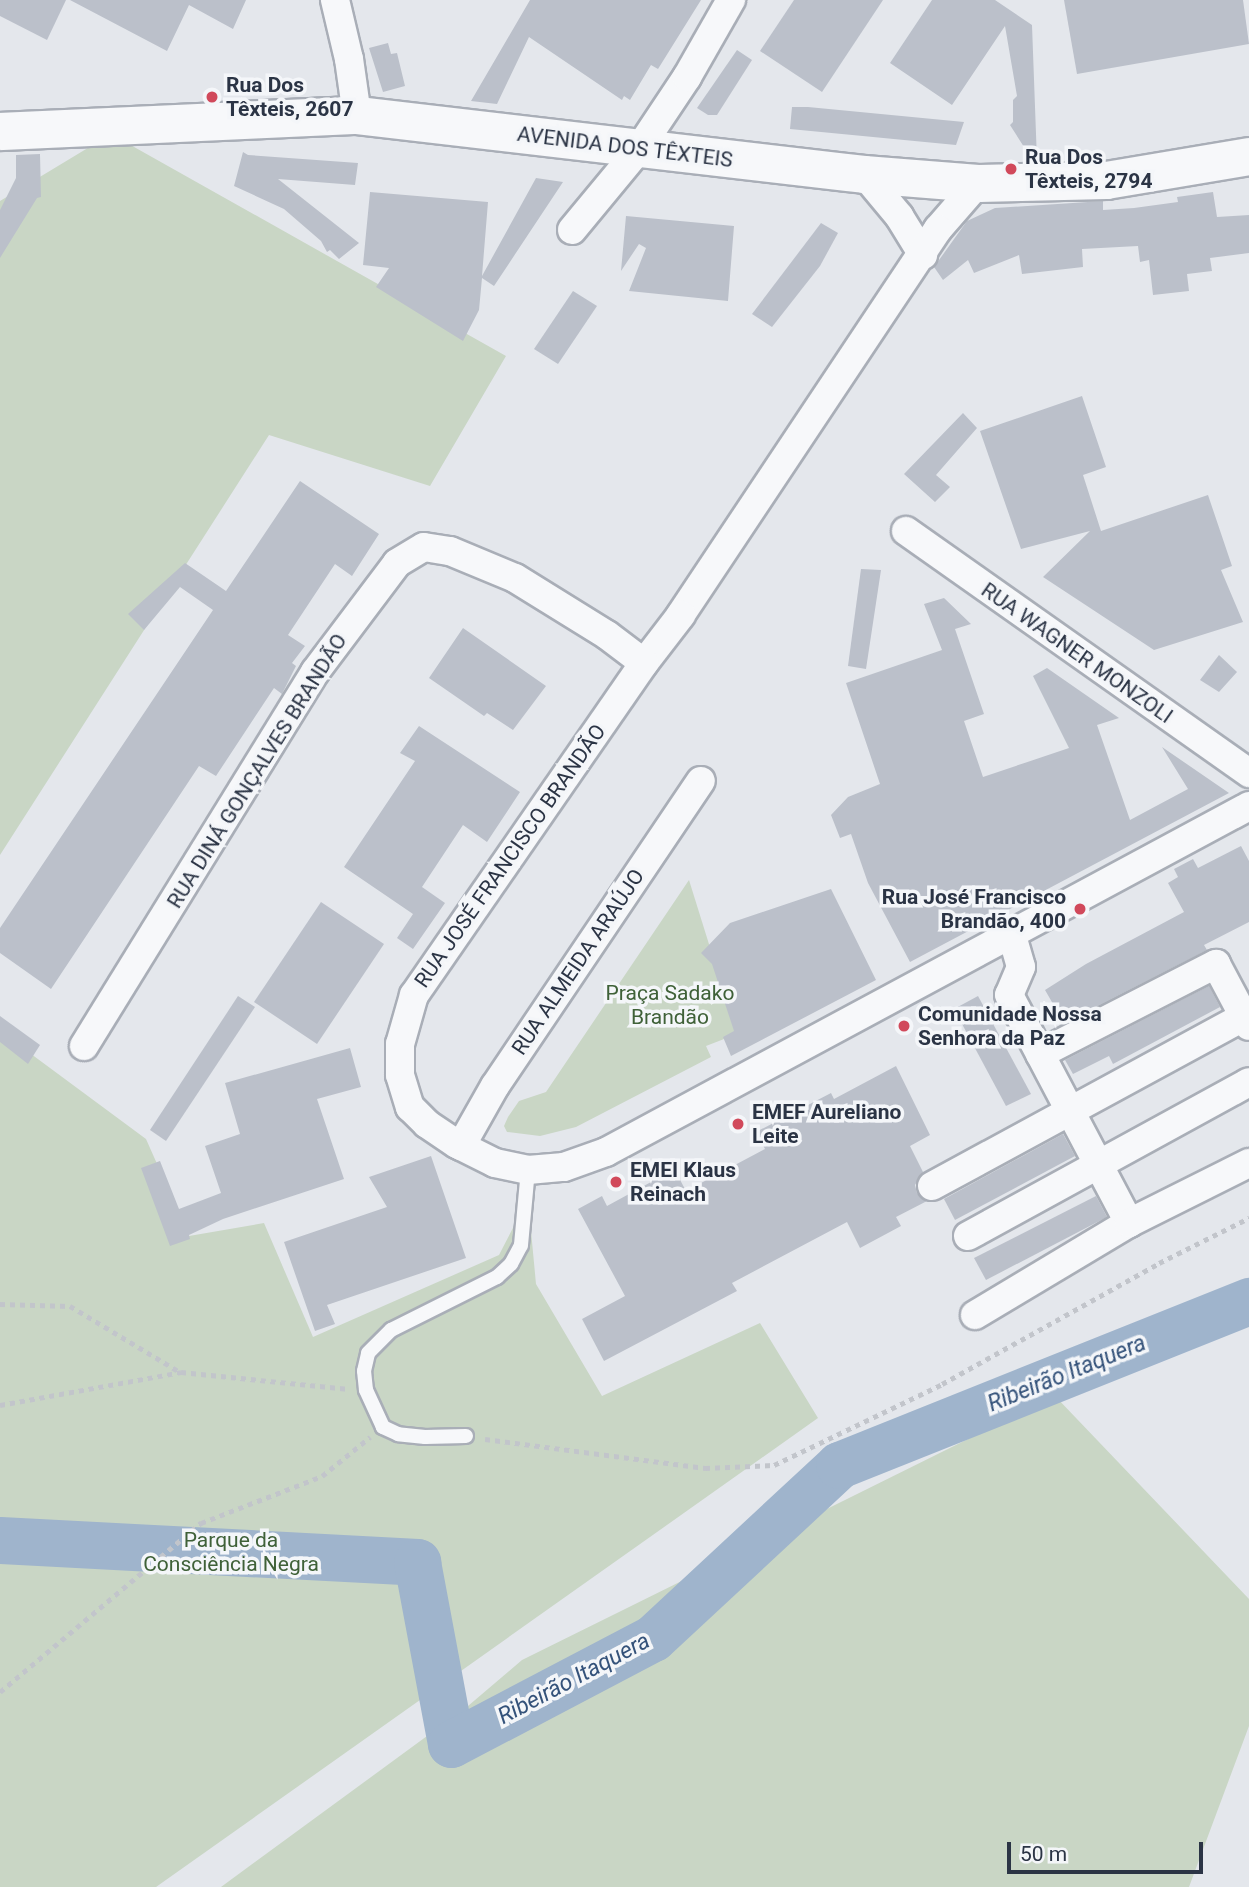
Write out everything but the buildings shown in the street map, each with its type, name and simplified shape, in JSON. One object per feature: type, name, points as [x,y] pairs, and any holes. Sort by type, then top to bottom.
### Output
[{"type":"street","points":[[335,0],[349,59],[357,115]]},
{"type":"street","points":[[572,230],[639,149],[687,77],[731,0]]},
{"type":"street","name":"AVENIDA DOS TÊXTEIS","points":[[0,131],[357,115],[864,174],[978,183],[1106,180],[1249,156]]},
{"type":"street","points":[[864,174],[899,216],[923,255]]},
{"type":"street","name":"RUA JOSÉ FRANCISCO BRANDÃO","points":[[978,183],[949,214],[681,615],[644,663],[414,995],[400,1044],[400,1074],[410,1107],[427,1124],[461,1146],[495,1163],[528,1170],[564,1167],[606,1152],[1249,806]]},
{"type":"street","name":"RUA WAGNER MONZOLI","points":[[906,531],[1249,773]]},
{"type":"street","name":"RUA DINÁ GONÇALVES BRANDÃO","points":[[84,1046],[309,681],[397,563],[424,547],[450,551],[515,579],[607,635],[644,663]]},
{"type":"street","name":"RUA ALMEIDA ARAÚJO","points":[[461,1146],[502,1075],[701,781]]},
{"type":"street","points":[[1012,932],[1021,967],[1009,995],[1129,1223]]},
{"type":"street","points":[[932,1186],[1247,1019],[1216,964],[1040,1054]]},
{"type":"street","points":[[968,1236],[1249,1082]]},
{"type":"street","points":[[975,1315],[1129,1223],[1249,1163]]},
{"type":"lane","points":[[466,1436],[425,1437],[398,1434],[383,1427],[366,1390],[364,1371],[368,1353],[391,1330],[497,1277],[511,1264],[521,1245],[527,1204],[528,1170]]},
{"type":"path","points":[[466,1436],[705,1468],[774,1465],[942,1384],[1159,1263],[1249,1218]]},
{"type":"path","points":[[0,1304],[70,1306],[181,1372]]},
{"type":"path","points":[[0,1405],[181,1372],[366,1390]]},
{"type":"path","points":[[0,1692],[201,1523],[322,1476],[383,1427]]},
{"type":"green space","points":[[111,134],[506,356],[430,486],[269,435],[0,855],[0,201]]},
{"type":"green space","name":"Praça Sadako Brandão","points":[[689,880],[737,1034],[706,1046],[711,1057],[576,1127],[540,1136],[507,1132],[504,1126],[519,1101],[546,1092]]},
{"type":"green space","name":"Parque da Consciência Negra","points":[[0,1031],[146,1139],[189,1236],[264,1223],[313,1337],[499,1255],[528,1199],[536,1284],[602,1396],[760,1323],[818,1418],[156,1887],[0,1887]]},
{"type":"green space","points":[[1055,1396],[1249,1599],[1249,1726],[1189,1887],[221,1887],[468,1706],[522,1660]]},
{"type":"waterway","name":"Ribeirão Itaquera","points":[[0,1540],[417,1562],[451,1744],[653,1638],[839,1465],[1249,1301]]},
{"type":"place","name":"Rua Dos Têxteis, 2607","points":[[212,97]]},
{"type":"place","name":"Rua Dos Têxteis, 2794","points":[[1011,169]]},
{"type":"place","name":"Rua José Francisco Brandão, 400","points":[[1080,909]]},
{"type":"place","name":"Comunidade Nossa Senhora da Paz","points":[[904,1026]]},
{"type":"place","name":"EMEF Aureliano Leite","points":[[738,1124]]},
{"type":"place","name":"EMEI Klaus Reinach","points":[[616,1182]]}]
